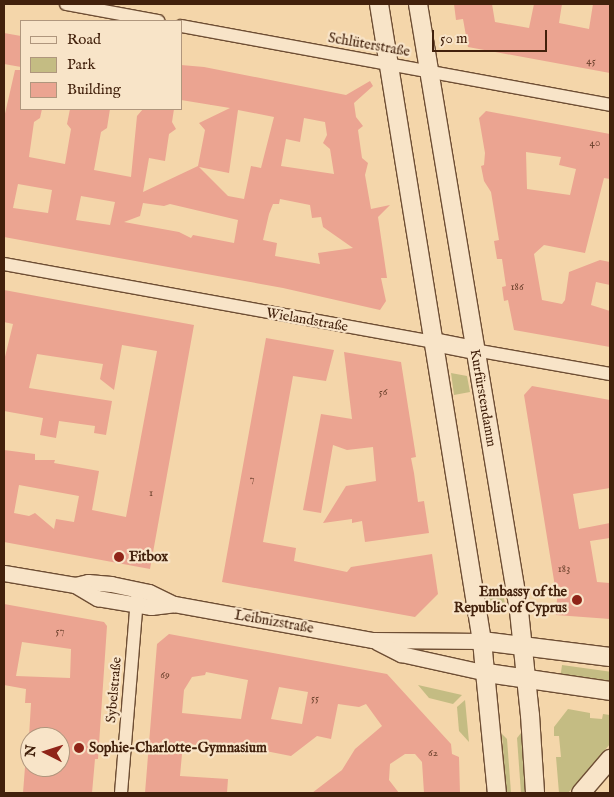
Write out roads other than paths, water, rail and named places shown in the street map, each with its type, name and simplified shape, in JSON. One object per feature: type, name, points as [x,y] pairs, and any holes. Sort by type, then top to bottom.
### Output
[{"type":"main road","points":[[379,4],[487,674],[497,793]]},
{"type":"main road","name":"Kurfürstendamm","points":[[418,4],[524,646],[535,793]]},
{"type":"main road","name":"Wielandstraße","points":[[434,342],[474,350]]},
{"type":"main road","name":"Leibnizstraße","points":[[482,641],[610,657]]},
{"type":"main road","name":"Leibnizstraße","points":[[487,674],[610,691]]},
{"type":"main road","points":[[581,793],[610,759]]},
{"type":"street","points":[[66,4],[153,20]]},
{"type":"street","name":"Schlüterstraße","points":[[182,26],[610,105]]},
{"type":"street","name":"Wielandstraße","points":[[4,264],[434,342]]},
{"type":"street","name":"Wielandstraße","points":[[474,350],[610,374]]},
{"type":"street","name":"Leibnizstraße","points":[[4,573],[75,585],[100,582],[137,589],[174,604]]},
{"type":"street","name":"Leibnizstraße","points":[[75,585],[97,598],[136,605],[174,604],[373,640],[482,641]]},
{"type":"street","name":"Sybelstraße","points":[[121,793],[137,589]]},
{"type":"street","name":"Leibnizstraße","points":[[373,640],[401,654],[487,674]]},
{"type":"place","name":"Fitbox","points":[[119,557]]},
{"type":"place","name":"Embassy of the Republic of Cyprus","points":[[577,600]]},
{"type":"place","name":"Sophie-Charlotte-Gymnasium","points":[[79,748]]}]
